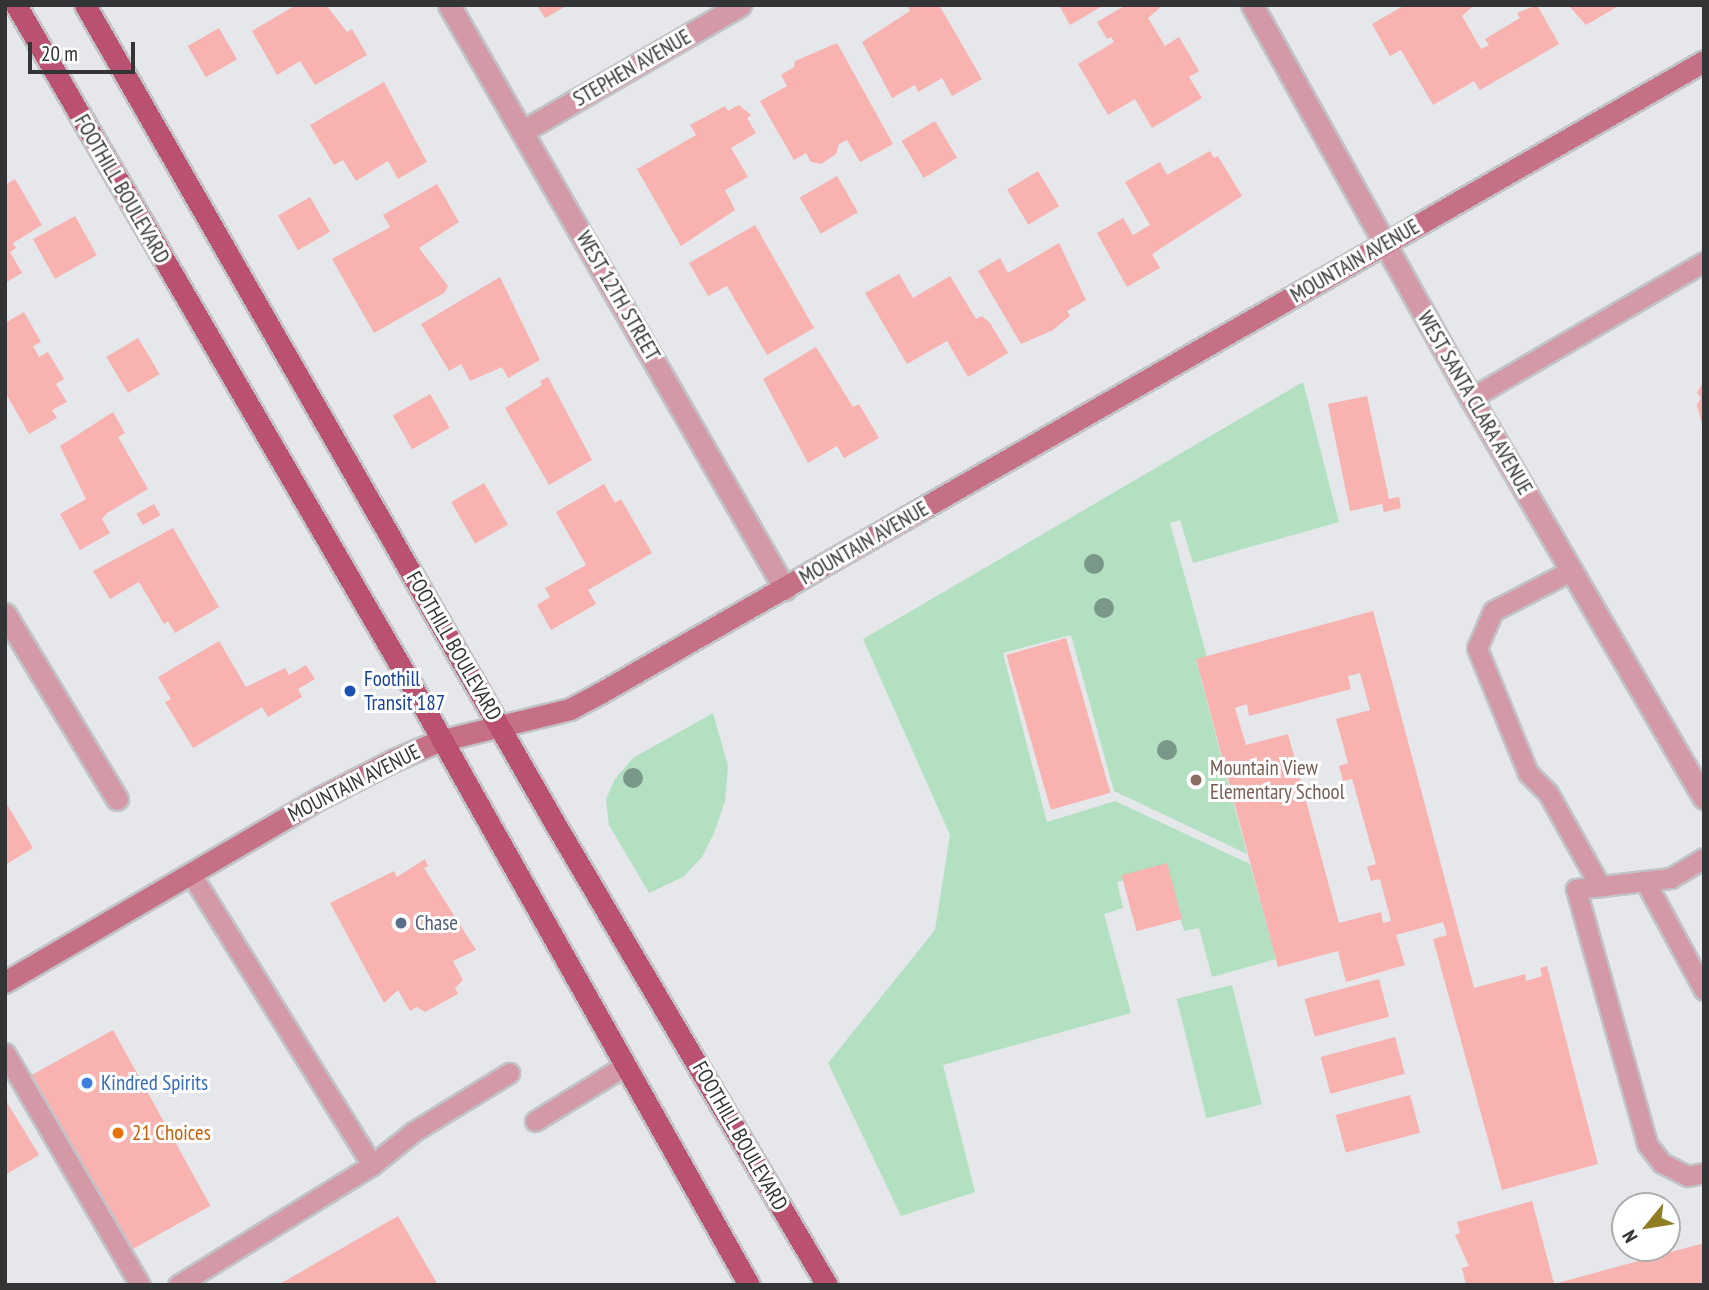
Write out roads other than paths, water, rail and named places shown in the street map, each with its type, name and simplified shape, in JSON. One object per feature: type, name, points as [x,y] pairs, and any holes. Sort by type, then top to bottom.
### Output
[{"type":"main road","name":"FOOTHILL BOULEVARD","points":[[16,5],[400,665],[439,741],[750,1285]]},
{"type":"main road","name":"FOOTHILL BOULEVARD","points":[[85,5],[502,729],[827,1285]]},
{"type":"main road","name":"MOUNTAIN AVENUE","points":[[5,982],[320,798],[439,741],[502,729],[570,709],[785,589],[1704,61]]},
{"type":"street","name":"WEST 12TH STREET","points":[[449,5],[785,589]]},
{"type":"street","name":"STEPHEN AVENUE","points":[[523,131],[740,5]]},
{"type":"street","name":"WEST SANTA CLARA AVENUE","points":[[1252,5],[1471,398],[1704,798]]},
{"type":"street","points":[[5,614],[117,799]]},
{"type":"lane","points":[[1471,398],[1704,262]]},
{"type":"lane","points":[[1572,570],[1493,611],[1477,648],[1528,774],[1548,793],[1600,886]]},
{"type":"lane","points":[[1704,858],[1671,878],[1576,889],[1647,1144],[1662,1163],[1688,1176],[1704,1173]]},
{"type":"lane","points":[[191,874],[372,1165]]},
{"type":"lane","points":[[1646,881],[1704,990]]},
{"type":"lane","points":[[5,1053],[140,1285]]},
{"type":"lane","points":[[535,1121],[624,1066]]},
{"type":"lane","points":[[178,1285],[372,1165],[413,1132],[509,1073]]},
{"type":"place","name":"Foothill Transit 187","points":[[350,691]]},
{"type":"place","name":"Mountain View Elementary School","points":[[1196,780]]},
{"type":"place","name":"Chase","points":[[401,923]]},
{"type":"place","name":"Kindred Spirits","points":[[87,1083]]},
{"type":"place","name":"21 Choices","points":[[118,1133]]}]
